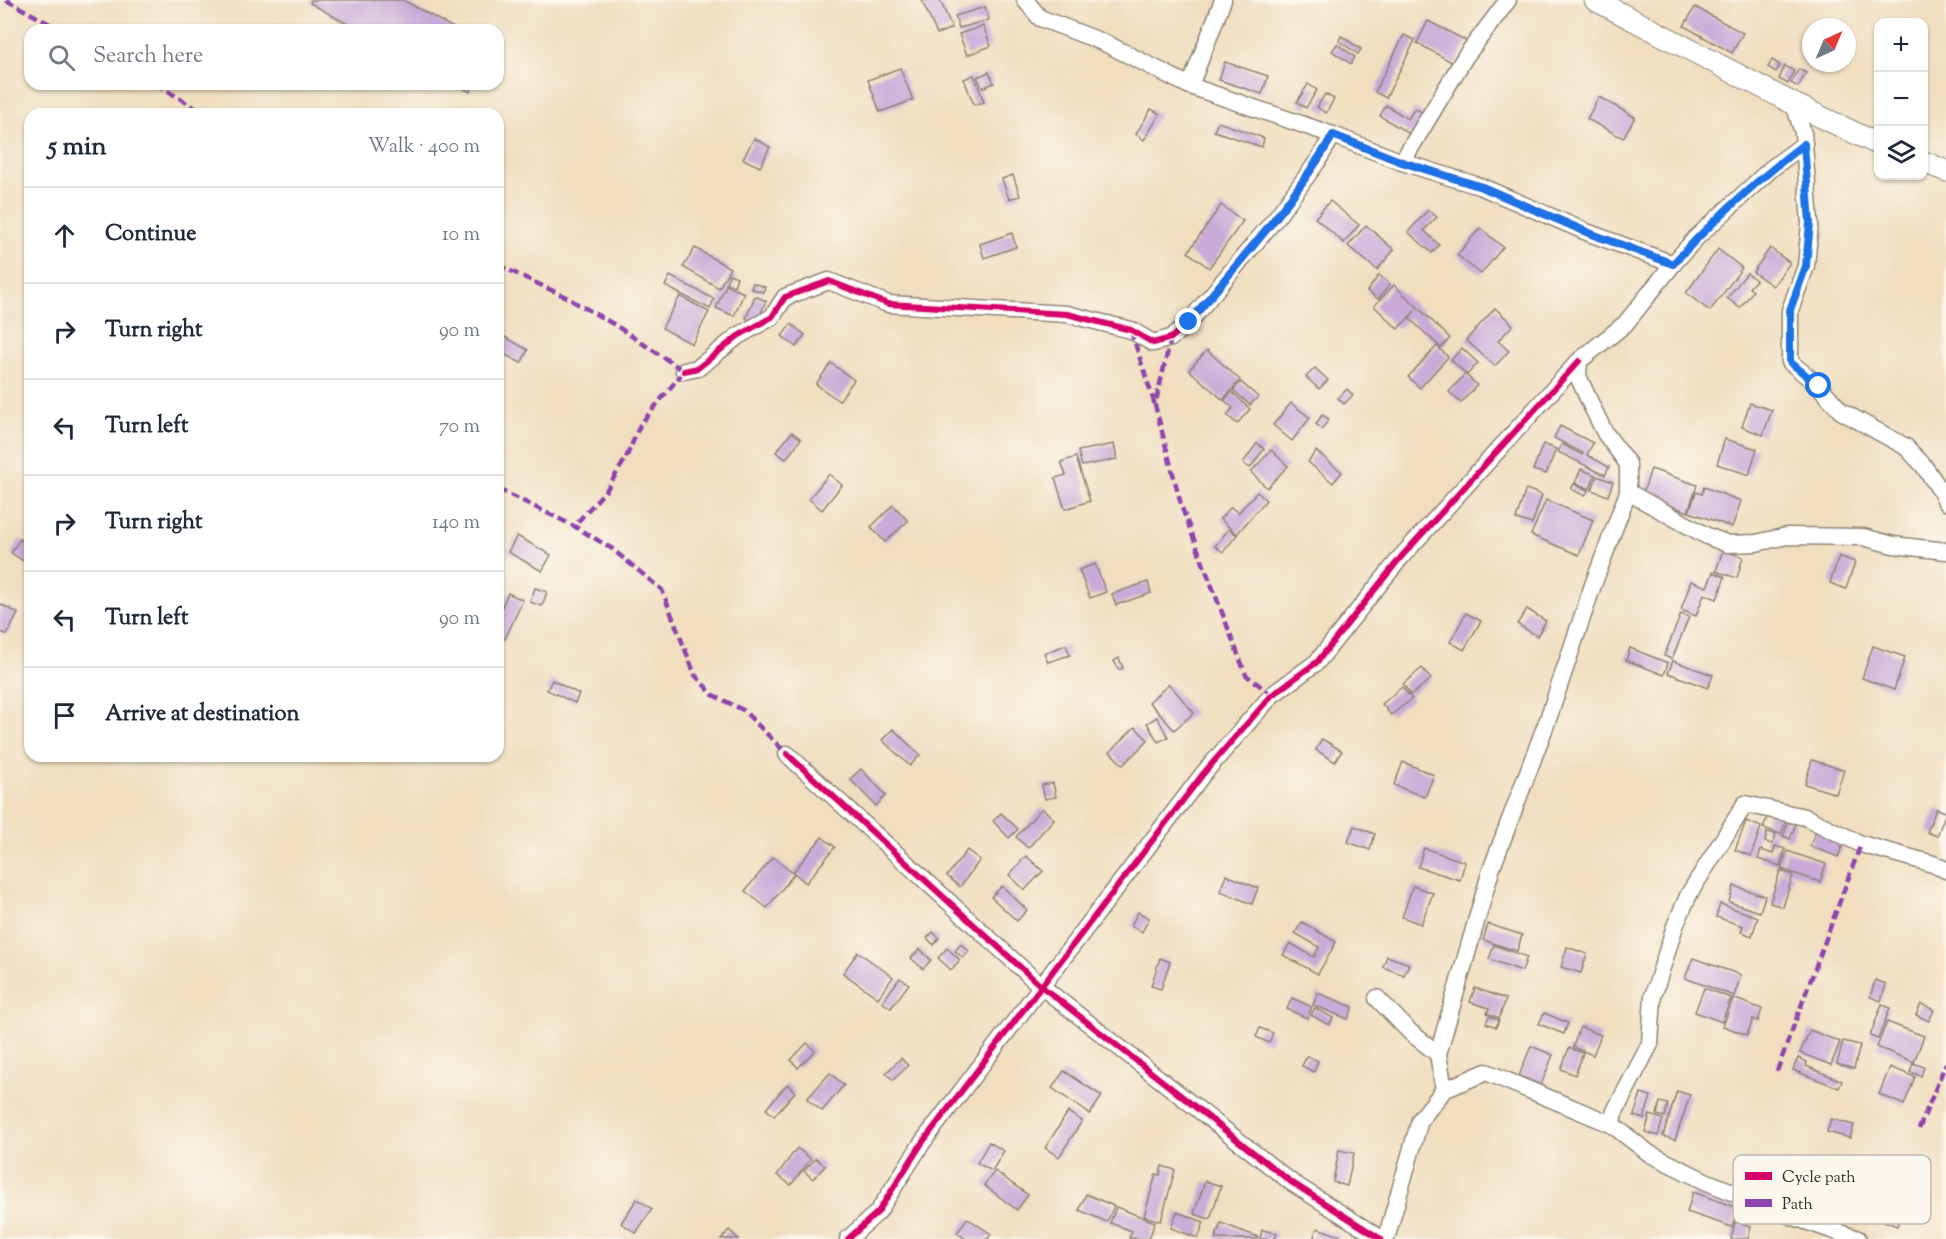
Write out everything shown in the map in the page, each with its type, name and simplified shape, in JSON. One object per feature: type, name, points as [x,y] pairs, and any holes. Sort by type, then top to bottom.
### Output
[{"type":"main road","points":[[1595,0],[1794,104],[1874,142]]},
{"type":"main road","points":[[1928,164],[1946,171]]},
{"type":"street","points":[[1025,0],[1040,18],[1105,43],[1191,86],[1333,135],[1402,162],[1482,187],[1589,233],[1673,264]]},
{"type":"street","points":[[1191,86],[1223,0]]},
{"type":"street","points":[[1402,162],[1465,57],[1508,0]]},
{"type":"street","points":[[1794,104],[1803,133],[1810,223],[1806,266],[1790,310],[1790,362],[1819,386],[1841,411],[1906,447],[1923,465],[1946,502]]},
{"type":"street","points":[[684,371],[698,368],[738,336],[772,317],[785,297],[829,281],[888,304],[1067,314],[1131,330],[1153,343],[1171,338],[1189,322],[1276,218],[1317,162],[1333,135]]},
{"type":"street","points":[[848,1239],[878,1212],[922,1143],[1203,774],[1272,695],[1317,662],[1401,557],[1579,361],[1625,324],[1696,238],[1755,184],[1804,144]]},
{"type":"street","points":[[1444,1090],[1438,1054],[1491,870],[1548,719],[1593,585],[1628,492],[1628,465],[1605,433],[1592,407],[1578,376],[1579,361]]},
{"type":"street","points":[[1628,492],[1707,536],[1728,544],[1756,543],[1787,536],[1863,537],[1893,545],[1946,551]]},
{"type":"street","points":[[787,754],[1041,986],[1291,1182],[1383,1239],[1420,1120],[1444,1090],[1486,1072],[1611,1124],[1650,1154],[1733,1192]]},
{"type":"street","points":[[1611,1124],[1615,1111],[1650,1044],[1653,996],[1675,926],[1689,894],[1744,804],[1805,817],[1861,844],[1933,864],[1946,870]]},
{"type":"street","points":[[1377,998],[1410,1032],[1438,1054]]},
{"type":"street","points":[[1814,1224],[1858,1239]]},
{"type":"building","points":[[311,0],[403,0],[446,24],[347,24],[310,3]]},
{"type":"building","points":[[940,0],[952,28],[937,34],[922,1]]},
{"type":"building","points":[[985,7],[989,20],[959,28],[955,16]]},
{"type":"building","points":[[1695,7],[1743,33],[1732,53],[1684,26]]},
{"type":"building","points":[[1428,21],[1467,41],[1455,64],[1417,43]]},
{"type":"building","points":[[983,26],[991,46],[967,55],[959,34]]},
{"type":"building","points":[[1404,35],[1415,40],[1386,98],[1375,92]]},
{"type":"building","points":[[1341,36],[1361,49],[1358,54],[1339,41]]},
{"type":"building","points":[[1337,44],[1355,57],[1351,64],[1332,51]]},
{"type":"building","points":[[1772,60],[1780,65],[1776,72],[1768,67]]},
{"type":"building","points":[[1225,62],[1268,76],[1262,94],[1219,80]]},
{"type":"building","points":[[1785,66],[1794,71],[1788,84],[1779,79]]},
{"type":"building","points":[[900,68],[913,100],[880,112],[868,80]]},
{"type":"building","points":[[1799,69],[1806,73],[1798,87],[1791,83]]},
{"type":"building","points":[[989,72],[994,83],[982,88],[977,77]]},
{"type":"building","points":[[974,75],[984,102],[974,105],[964,79]]},
{"type":"building","points":[[1308,84],[1317,90],[1306,108],[1297,102]]},
{"type":"building","points":[[1325,94],[1334,99],[1326,113],[1317,107]]},
{"type":"building","points":[[1599,97],[1635,117],[1623,138],[1587,119]]},
{"type":"building","points":[[1386,105],[1408,119],[1415,108],[1426,115],[1413,136],[1380,116]]},
{"type":"building","points":[[1151,109],[1160,114],[1144,140],[1136,134]]},
{"type":"building","points":[[1218,122],[1264,138],[1262,147],[1214,131]]},
{"type":"building","points":[[754,138],[770,147],[760,167],[743,159]]},
{"type":"building","points":[[1013,175],[1020,196],[1009,199],[1002,179]]},
{"type":"building","points":[[1330,201],[1359,225],[1344,243],[1315,218]]},
{"type":"building","points":[[1221,205],[1243,221],[1209,268],[1188,252]]},
{"type":"building","points":[[1428,210],[1437,217],[1424,230],[1439,245],[1432,253],[1408,232]]},
{"type":"building","points":[[1366,225],[1394,250],[1377,270],[1348,246]]},
{"type":"building","points":[[1480,228],[1503,247],[1481,274],[1457,255]]},
{"type":"building","points":[[1012,233],[1016,247],[984,258],[980,244]]},
{"type":"building","points":[[695,248],[730,268],[719,288],[683,267]]},
{"type":"building","points":[[1770,248],[1790,263],[1773,286],[1753,272]]},
{"type":"building","points":[[1718,249],[1742,268],[1710,311],[1686,293]]},
{"type":"building","points":[[1747,273],[1756,280],[1749,288],[1753,291],[1740,308],[1727,298]]},
{"type":"building","points":[[729,274],[737,277],[734,286],[726,283]]},
{"type":"building","points":[[1379,275],[1390,284],[1378,299],[1367,291]]},
{"type":"building","points":[[670,276],[714,299],[710,309],[665,286]]},
{"type":"building","points":[[753,283],[765,287],[763,292],[751,289]]},
{"type":"building","points":[[726,285],[744,293],[734,316],[716,308]]},
{"type":"building","points":[[1394,285],[1450,338],[1441,348],[1409,318],[1415,311],[1398,329],[1374,306]]},
{"type":"building","points":[[680,296],[709,312],[692,344],[662,328]]},
{"type":"building","points":[[755,296],[766,301],[757,322],[746,318]]},
{"type":"building","points":[[1495,308],[1513,325],[1498,341],[1509,351],[1495,366],[1466,340]]},
{"type":"building","points":[[791,324],[805,335],[796,347],[782,336]]},
{"type":"building","points":[[504,336],[528,350],[521,363],[504,354]]},
{"type":"building","points":[[1437,346],[1448,357],[1420,388],[1408,377]]},
{"type":"building","points":[[1462,348],[1478,363],[1467,375],[1451,360]]},
{"type":"building","points":[[1207,350],[1240,380],[1223,400],[1189,370]]},
{"type":"building","points":[[831,363],[854,380],[839,401],[816,384]]},
{"type":"building","points":[[1315,368],[1328,380],[1319,389],[1306,377]]},
{"type":"building","points":[[1465,374],[1477,385],[1461,403],[1449,392]]},
{"type":"building","points":[[1241,382],[1258,397],[1250,405],[1233,390]]},
{"type":"building","points":[[1347,389],[1353,395],[1344,404],[1338,398]]},
{"type":"building","points":[[1232,392],[1250,409],[1237,424],[1227,415],[1233,408],[1224,400]]},
{"type":"building","points":[[1291,403],[1310,418],[1292,441],[1273,425]]},
{"type":"building","points":[[1750,403],[1772,410],[1763,435],[1742,427]]},
{"type":"building","points":[[1322,415],[1329,419],[1322,429],[1316,424]]},
{"type":"building","points":[[1560,426],[1593,443],[1587,455],[1609,467],[1605,475],[1558,452],[1562,444],[1582,455],[1583,453],[1554,438]]},
{"type":"building","points":[[792,432],[801,439],[786,459],[776,452]]},
{"type":"building","points":[[1725,439],[1757,449],[1749,475],[1717,464]]},
{"type":"building","points":[[1257,443],[1264,449],[1250,468],[1243,463]]},
{"type":"building","points":[[1114,444],[1117,459],[1082,466],[1078,451]]},
{"type":"building","points":[[1543,444],[1556,449],[1546,474],[1533,470]]},
{"type":"building","points":[[1271,450],[1288,466],[1267,488],[1251,472]]},
{"type":"building","points":[[1316,451],[1342,472],[1333,483],[1308,462]]},
{"type":"building","points":[[1076,457],[1090,501],[1065,509],[1055,478],[1066,475],[1061,462]]},
{"type":"building","points":[[1581,469],[1595,475],[1590,489],[1575,483]]},
{"type":"building","points":[[1651,469],[1697,485],[1688,512],[1642,495]]},
{"type":"building","points":[[829,474],[842,485],[822,510],[809,499]]},
{"type":"building","points":[[1597,476],[1613,482],[1608,496],[1592,490]]},
{"type":"building","points":[[1574,484],[1588,490],[1585,496],[1571,489]]},
{"type":"building","points":[[1704,487],[1741,501],[1732,527],[1689,512],[1696,492],[1702,494]]},
{"type":"building","points":[[1526,489],[1542,495],[1532,524],[1516,519]]},
{"type":"building","points":[[1257,492],[1266,500],[1237,534],[1220,519],[1231,507],[1238,513]]},
{"type":"building","points":[[1546,500],[1593,520],[1579,555],[1531,535]]},
{"type":"building","points":[[893,505],[908,521],[885,542],[871,527]]},
{"type":"building","points":[[1229,529],[1237,535],[1223,552],[1215,546]]},
{"type":"building","points":[[517,536],[551,555],[542,571],[508,552]]},
{"type":"building","points":[[20,539],[24,541],[24,561],[11,553]]},
{"type":"building","points":[[1723,550],[1743,557],[1737,578],[1716,571]]},
{"type":"building","points":[[1839,556],[1855,562],[1846,589],[1830,583]]},
{"type":"building","points":[[1095,564],[1106,592],[1090,598],[1079,570]]},
{"type":"building","points":[[1713,572],[1725,577],[1717,599],[1704,594],[1696,616],[1681,610],[1691,581],[1707,587]]},
{"type":"building","points":[[1148,582],[1151,593],[1116,605],[1112,594]]},
{"type":"building","points":[[535,588],[547,592],[542,606],[530,602]]},
{"type":"building","points":[[508,593],[523,600],[505,639],[504,639],[504,602]]},
{"type":"building","points":[[0,604],[18,613],[7,635],[0,631]]},
{"type":"building","points":[[1527,609],[1546,621],[1537,636],[1517,624]]},
{"type":"building","points":[[1466,613],[1481,621],[1464,650],[1450,642]]},
{"type":"building","points":[[1681,614],[1689,617],[1672,659],[1664,656]]},
{"type":"building","points":[[1066,645],[1070,655],[1048,662],[1044,653]]},
{"type":"building","points":[[1873,646],[1905,657],[1894,690],[1862,678]]},
{"type":"building","points":[[1630,648],[1668,663],[1664,675],[1626,660]]},
{"type":"building","points":[[1119,658],[1123,668],[1119,670],[1114,661]]},
{"type":"building","points":[[1673,661],[1713,675],[1708,688],[1668,673]]},
{"type":"building","points":[[1422,668],[1431,679],[1411,695],[1403,684]]},
{"type":"building","points":[[552,680],[579,694],[575,703],[547,690]]},
{"type":"building","points":[[1169,684],[1194,713],[1174,730],[1149,702]]},
{"type":"building","points":[[1402,687],[1412,699],[1391,715],[1382,704]]},
{"type":"building","points":[[1157,717],[1168,737],[1158,742],[1147,723]]},
{"type":"building","points":[[1135,727],[1148,740],[1123,765],[1110,752]]},
{"type":"building","points":[[893,729],[920,755],[910,766],[882,740]]},
{"type":"building","points":[[1322,739],[1342,751],[1335,762],[1316,750]]},
{"type":"building","points":[[1812,760],[1844,770],[1836,794],[1805,784]]},
{"type":"building","points":[[1403,762],[1434,775],[1425,797],[1394,785]]},
{"type":"building","points":[[861,769],[886,795],[876,806],[850,779]]},
{"type":"building","points":[[1053,783],[1056,797],[1045,799],[1042,785]]},
{"type":"building","points":[[1042,808],[1054,819],[1028,848],[1016,837]]},
{"type":"building","points":[[1936,809],[1946,812],[1937,836],[1927,832]]},
{"type":"building","points":[[1769,812],[1787,818],[1781,834],[1763,828]]},
{"type":"building","points":[[1001,813],[1018,829],[1009,838],[993,821]]},
{"type":"building","points":[[1789,820],[1796,823],[1790,839],[1783,836]]},
{"type":"building","points":[[1746,821],[1761,827],[1751,856],[1735,850]]},
{"type":"building","points":[[1354,826],[1375,834],[1370,850],[1348,842]]},
{"type":"building","points":[[1816,830],[1844,841],[1838,857],[1810,846]]},
{"type":"building","points":[[1767,832],[1776,834],[1773,844],[1765,842]]},
{"type":"building","points":[[822,837],[835,847],[806,883],[793,872]]},
{"type":"building","points":[[1775,846],[1785,849],[1780,866],[1758,859],[1761,850],[1773,854]]},
{"type":"building","points":[[1424,848],[1465,862],[1460,880],[1418,867]]},
{"type":"building","points":[[967,850],[980,860],[960,887],[947,876]]},
{"type":"building","points":[[1787,851],[1826,864],[1820,882],[1781,869]]},
{"type":"building","points":[[1026,856],[1043,871],[1025,890],[1009,875]]},
{"type":"building","points":[[773,857],[794,874],[767,908],[745,891]]},
{"type":"building","points":[[1780,871],[1793,875],[1783,907],[1770,903]]},
{"type":"building","points":[[1226,875],[1258,888],[1252,904],[1220,891]]},
{"type":"building","points":[[1002,886],[1027,910],[1017,921],[991,897]]},
{"type":"building","points":[[1413,886],[1433,893],[1421,924],[1402,917]]},
{"type":"building","points":[[1734,886],[1765,896],[1760,912],[1729,902]]},
{"type":"building","points":[[1720,904],[1758,917],[1752,936],[1741,932],[1743,926],[1716,917]]},
{"type":"building","points":[[1138,912],[1149,918],[1142,932],[1131,926]]},
{"type":"building","points":[[1302,922],[1336,942],[1318,974],[1283,955],[1290,943],[1314,957],[1319,947],[1295,933]]},
{"type":"building","points":[[1488,924],[1522,935],[1517,951],[1483,940]]},
{"type":"building","points":[[933,932],[939,938],[934,945],[927,938]]},
{"type":"building","points":[[961,944],[969,951],[963,958],[955,951]]},
{"type":"building","points":[[1494,945],[1527,957],[1522,971],[1489,959]]},
{"type":"building","points":[[1567,947],[1587,954],[1581,973],[1561,967]]},
{"type":"building","points":[[947,948],[960,960],[951,970],[938,958]]},
{"type":"building","points":[[920,949],[931,960],[923,969],[911,958]]},
{"type":"building","points":[[858,952],[893,977],[878,998],[843,973]]},
{"type":"building","points":[[1387,956],[1409,964],[1404,975],[1383,967]]},
{"type":"building","points":[[1160,958],[1170,962],[1161,989],[1151,986]]},
{"type":"building","points":[[1693,958],[1741,975],[1734,996],[1685,978]]},
{"type":"building","points":[[900,978],[909,984],[891,1008],[882,1002]]},
{"type":"building","points":[[1875,980],[1886,984],[1881,1001],[1870,997]]},
{"type":"building","points":[[1475,988],[1506,999],[1499,1018],[1487,1013],[1489,1008],[1470,1002]]},
{"type":"building","points":[[1704,988],[1731,998],[1722,1022],[1695,1012]]},
{"type":"building","points":[[1318,993],[1353,1007],[1348,1019],[1313,1005]]},
{"type":"building","points":[[1292,998],[1312,1007],[1307,1018],[1287,1009]]},
{"type":"building","points":[[1733,998],[1762,1009],[1758,1021],[1753,1019],[1747,1035],[1723,1026]]},
{"type":"building","points":[[1882,1004],[1890,1008],[1878,1039],[1870,1036]]},
{"type":"building","points":[[1921,1004],[1934,1010],[1929,1021],[1916,1015]]},
{"type":"building","points":[[1315,1008],[1333,1018],[1329,1025],[1311,1015]]},
{"type":"building","points":[[1544,1013],[1568,1023],[1564,1034],[1539,1024]]},
{"type":"building","points":[[1489,1016],[1499,1020],[1496,1027],[1486,1023]]},
{"type":"building","points":[[1887,1022],[1924,1036],[1914,1062],[1877,1047]]},
{"type":"building","points":[[1580,1027],[1601,1035],[1593,1055],[1573,1047]]},
{"type":"building","points":[[1260,1028],[1273,1033],[1269,1043],[1256,1037]]},
{"type":"building","points":[[1810,1030],[1840,1042],[1831,1065],[1800,1053]]},
{"type":"building","points":[[1843,1041],[1860,1045],[1854,1069],[1837,1064]]},
{"type":"building","points":[[807,1043],[815,1051],[798,1068],[791,1060]]},
{"type":"building","points":[[1531,1046],[1553,1055],[1541,1085],[1519,1076]]},
{"type":"building","points":[[1569,1048],[1583,1053],[1575,1075],[1561,1069]]},
{"type":"building","points":[[1307,1056],[1318,1061],[1314,1072],[1302,1066]]},
{"type":"building","points":[[901,1058],[908,1066],[893,1080],[886,1073]]},
{"type":"building","points":[[1798,1058],[1807,1062],[1806,1066],[1842,1081],[1839,1088],[1793,1070]]},
{"type":"building","points":[[1913,1063],[1924,1067],[1921,1076],[1910,1072]]},
{"type":"building","points":[[1890,1067],[1915,1077],[1904,1105],[1879,1094]]},
{"type":"building","points":[[1064,1071],[1102,1096],[1090,1114],[1052,1088]]},
{"type":"building","points":[[830,1073],[844,1085],[822,1111],[807,1099]]},
{"type":"building","points":[[787,1084],[795,1092],[774,1116],[766,1109]]},
{"type":"building","points":[[1677,1091],[1690,1095],[1675,1140],[1663,1136]]},
{"type":"building","points":[[1641,1093],[1651,1096],[1644,1119],[1634,1116]]},
{"type":"building","points":[[1660,1102],[1668,1104],[1665,1117],[1657,1115]]},
{"type":"building","points":[[1068,1112],[1082,1121],[1059,1157],[1045,1148]]},
{"type":"building","points":[[1650,1115],[1663,1119],[1658,1136],[1645,1132]]},
{"type":"building","points":[[1831,1119],[1854,1125],[1850,1138],[1827,1132]]},
{"type":"building","points":[[989,1142],[1004,1151],[992,1171],[977,1163]]},
{"type":"building","points":[[797,1148],[811,1159],[791,1185],[777,1175]]},
{"type":"building","points":[[1339,1150],[1354,1153],[1347,1186],[1333,1182]]},
{"type":"building","points":[[816,1158],[825,1166],[813,1179],[804,1171]]},
{"type":"building","points":[[1162,1166],[1175,1170],[1161,1221],[1144,1216],[1156,1174],[1160,1175]]},
{"type":"building","points":[[995,1171],[1028,1195],[1017,1210],[984,1185]]},
{"type":"building","points":[[1205,1181],[1221,1186],[1210,1219],[1194,1214]]},
{"type":"building","points":[[1693,1192],[1733,1206],[1733,1224],[1732,1227],[1687,1212]]},
{"type":"building","points":[[1086,1194],[1114,1206],[1107,1222],[1079,1210]]},
{"type":"building","points":[[637,1199],[652,1209],[636,1233],[621,1223]]},
{"type":"building","points":[[1116,1207],[1155,1222],[1149,1239],[1129,1238],[1132,1231],[1110,1223]]},
{"type":"building","points":[[1177,1212],[1204,1222],[1198,1238],[1171,1228]]},
{"type":"building","points":[[967,1218],[991,1234],[988,1239],[966,1239],[957,1233]]},
{"type":"building","points":[[1221,1223],[1258,1237],[1257,1239],[1215,1239]]},
{"type":"building","points":[[1735,1224],[1751,1226],[1748,1239],[1731,1239]]},
{"type":"building","points":[[1317,1228],[1340,1236],[1339,1239],[1313,1239]]},
{"type":"building","points":[[729,1230],[739,1239],[721,1239]]},
{"type":"building","points":[[1262,1230],[1277,1233],[1275,1239],[1260,1239]]},
{"type":"marked path","points":[[6,0],[50,24]]},
{"type":"marked path","points":[[166,90],[195,108]]},
{"type":"marked path","points":[[504,268],[564,296],[615,325],[684,371],[640,425],[626,458],[607,489],[574,526]]},
{"type":"marked path","points":[[1131,331],[1155,405]]},
{"type":"marked path","points":[[1171,338],[1155,405],[1182,508],[1246,675],[1272,695]]},
{"type":"marked path","points":[[504,492],[574,526],[611,548],[662,590],[695,675],[713,695],[743,710],[787,754]]},
{"type":"marked path","points":[[1777,1071],[1861,844]]},
{"type":"marked path","points":[[1919,1129],[1946,1063]]},
{"type":"cycle path","points":[[684,371],[698,368],[738,336],[772,317],[785,297],[829,281],[888,304],[1067,314],[1131,330],[1153,343],[1171,338],[1189,322],[1276,218],[1317,162],[1333,135],[1402,162],[1482,187],[1589,233],[1673,264]]},
{"type":"cycle path","points":[[848,1239],[878,1212],[922,1143],[1203,774],[1272,695],[1317,662],[1401,557],[1579,361]]},
{"type":"cycle path","points":[[787,754],[1041,986],[1291,1182],[1381,1239]]},
{"type":"route","points":[[1189,322],[1276,218],[1317,162],[1333,135],[1402,162],[1482,187],[1589,233],[1673,264],[1696,238],[1772,168],[1804,144],[1810,223],[1806,266],[1790,310],[1790,362],[1819,386]]}]
